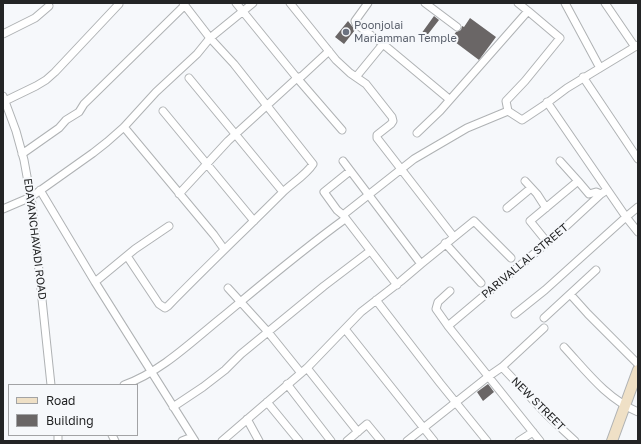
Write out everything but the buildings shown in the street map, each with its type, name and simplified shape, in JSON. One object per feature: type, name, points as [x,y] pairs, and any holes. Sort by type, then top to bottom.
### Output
[{"type":"street","points":[[236,3],[297,78],[342,130]]},
{"type":"street","points":[[3,209],[31,197],[93,154],[124,127],[156,92],[197,54],[210,38],[253,3]]},
{"type":"street","points":[[290,3],[329,51],[353,75],[366,84],[392,117],[393,121],[391,124],[377,135],[377,138],[453,236]]},
{"type":"street","points":[[368,3],[355,21],[360,27],[383,44],[449,99]]},
{"type":"street","points":[[425,3],[457,27]]},
{"type":"street","points":[[518,3],[560,38],[525,81],[506,101],[508,111],[522,120],[566,88],[636,46],[605,3]]},
{"type":"street","points":[[565,3],[600,68]]},
{"type":"street","points":[[4,99],[46,80],[119,4]]},
{"type":"street","points":[[22,154],[59,128],[66,120],[79,112],[84,104],[184,4],[210,38],[234,64],[313,164],[165,308],[159,304],[127,256]]},
{"type":"street","points":[[3,34],[35,18],[49,6]]},
{"type":"street","points":[[417,133],[440,111],[528,11]]},
{"type":"street","points":[[353,75],[383,44]]},
{"type":"street","points":[[179,194],[236,134],[329,51]]},
{"type":"street","points":[[189,78],[283,192]]},
{"type":"street","points":[[583,78],[638,159]]},
{"type":"street","name":"EDAYANCHAVADI ROAD","points":[[4,99],[16,131],[31,197],[42,288],[51,384]]},
{"type":"street","points":[[547,102],[626,217],[638,232]]},
{"type":"street","points":[[163,111],[254,221]]},
{"type":"street","points":[[127,384],[138,380],[151,372],[202,336],[282,267],[344,217],[368,195],[414,159],[467,128],[508,111]]},
{"type":"street","points":[[124,127],[224,249]]},
{"type":"street","points":[[342,161],[421,264]]},
{"type":"street","points":[[560,161],[589,194],[596,192],[601,194]]},
{"type":"street","points":[[350,171],[324,192],[397,285]]},
{"type":"street","points":[[525,181],[537,194],[546,208]]},
{"type":"street","points":[[547,242],[530,221],[578,181]]},
{"type":"street","points":[[507,208],[531,188]]},
{"type":"street","points":[[40,190],[95,282],[193,439],[182,441]]},
{"type":"street","name":"PARIVALLAL STREET","points":[[448,326],[601,194],[608,190]]},
{"type":"street","points":[[515,314],[545,290],[638,207]]},
{"type":"street","points":[[222,441],[307,368],[346,329],[353,319],[397,285],[453,236],[474,221],[511,258]]},
{"type":"street","points":[[95,282],[127,256],[169,226]]},
{"type":"street","points":[[445,243],[481,283]]},
{"type":"street","points":[[173,407],[225,370],[241,354],[324,286],[370,251]]},
{"type":"street","points":[[544,318],[596,270]]},
{"type":"street","points":[[228,288],[268,332],[301,373]]},
{"type":"street","points":[[450,291],[436,305],[436,309],[540,441]]},
{"type":"street","points":[[570,294],[604,331],[638,364]]},
{"type":"street","points":[[376,300],[487,441]]},
{"type":"street","points":[[407,441],[502,367],[544,328]]},
{"type":"street","points":[[346,329],[434,441]]},
{"type":"street","points":[[564,347],[613,398],[638,412]]},
{"type":"street","name":"NEW STREET","points":[[502,367],[547,415],[575,441]]},
{"type":"street","points":[[307,368],[358,432]]},
{"type":"street","points":[[612,441],[638,371]]},
{"type":"street","points":[[287,384],[331,441]]},
{"type":"street","points":[[267,402],[299,441]]},
{"type":"street","points":[[247,419],[259,441]]},
{"type":"street","points":[[347,441],[367,424],[381,441]]},
{"type":"street","points":[[519,441],[533,432]]},
{"type":"place","name":"Poonjolai Mariamman Temple","points":[[346,32]]}]
